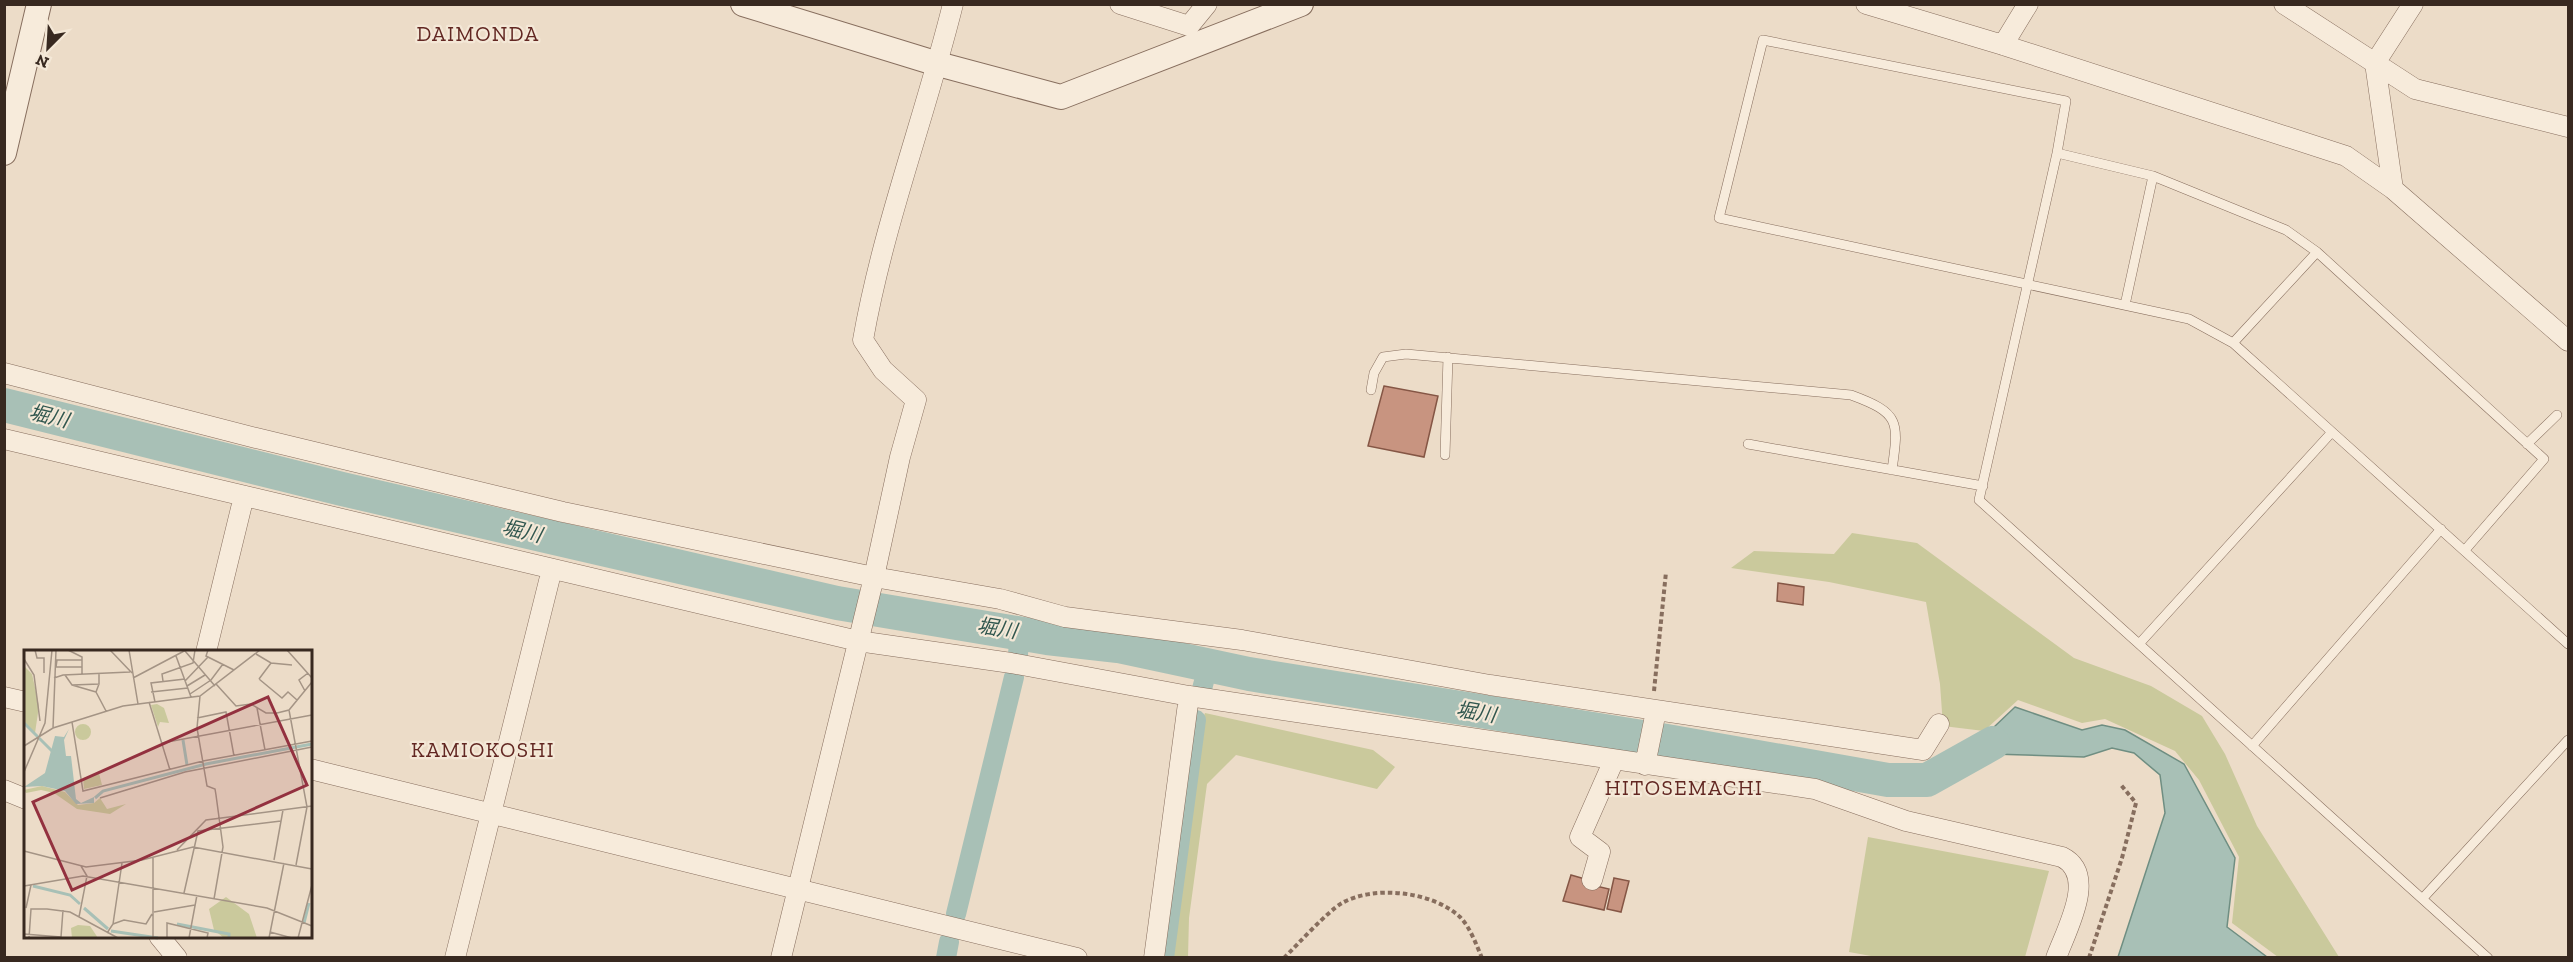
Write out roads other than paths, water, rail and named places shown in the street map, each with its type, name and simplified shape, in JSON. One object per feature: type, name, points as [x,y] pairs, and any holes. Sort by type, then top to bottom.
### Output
[{"type":"street","points":[[4,153],[8,125],[39,4]]},
{"type":"street","points":[[743,4],[938,64],[1060,97],[1301,4]]},
{"type":"street","points":[[782,957],[874,577],[900,458],[916,400],[883,370],[863,340],[873,279],[938,64],[953,4]]},
{"type":"street","points":[[1120,4],[1189,26],[1207,4]]},
{"type":"street","points":[[1866,4],[2003,45],[2346,156],[2393,189],[2568,341]]},
{"type":"street","points":[[2003,45],[2028,4]]},
{"type":"street","points":[[2284,4],[2415,89],[2568,127]]},
{"type":"street","points":[[2393,189],[2375,63],[2413,4]]},
{"type":"street","points":[[4,373],[256,438],[563,512],[874,577],[1000,599],[1065,617],[1242,640],[1490,685],[1923,750],[1939,724]]},
{"type":"street","points":[[4,439],[858,641],[1011,663],[1189,696],[1815,789],[1906,821],[2062,857],[2076,867],[2080,884],[2078,898],[2056,957]]},
{"type":"street","points":[[206,650],[244,496]]},
{"type":"street","points":[[455,957],[552,569]]},
{"type":"street","points":[[1154,957],[1189,696]]},
{"type":"street","points":[[4,697],[24,702]]},
{"type":"street","points":[[1645,765],[1656,711]]},
{"type":"street","points":[[1592,880],[1600,852],[1580,837],[1614,760]]},
{"type":"street","points":[[312,769],[1077,957]]},
{"type":"street","points":[[4,790],[24,798]]},
{"type":"street","points":[[161,938],[177,957]]},
{"type":"lane","points":[[2488,957],[1979,500],[2029,285],[2067,101],[1763,40],[1719,218],[2029,285],[2189,319],[2233,344],[2568,644]]},
{"type":"lane","points":[[2057,153],[2153,176],[2286,230],[2317,252],[2544,459],[2465,550]]},
{"type":"lane","points":[[2125,305],[2153,176]]},
{"type":"lane","points":[[2233,344],[2317,252]]},
{"type":"lane","points":[[1371,390],[1374,373],[1383,357],[1406,354],[1851,395],[1877,405],[1892,418],[1897,434],[1892,470]]},
{"type":"lane","points":[[1444,455],[1448,357]]},
{"type":"lane","points":[[2527,444],[2557,415]]},
{"type":"lane","points":[[2139,644],[2332,432]]},
{"type":"lane","points":[[1748,444],[1983,486]]},
{"type":"lane","points":[[2252,746],[2441,529]]},
{"type":"lane","points":[[2422,898],[2568,740]]},
{"type":"waterway","name":"堀川","points":[[4,405],[342,489],[837,603],[1047,638],[1118,646],[1249,674],[1667,741],[1888,780],[1927,780],[1993,743]]},
{"type":"waterway","points":[[1018,654],[1020,633]]},
{"type":"waterway","points":[[1202,689],[1208,666]]},
{"type":"waterway","points":[[956,914],[1014,677]]},
{"type":"waterway","points":[[1164,958],[1196,720]]},
{"type":"waterway","points":[[946,958],[949,942]]},
{"type":"district","name":"DAIMONDA","points":[[478,34]]},
{"type":"district","name":"KAMIOKOSHI","points":[[483,750]]},
{"type":"district","name":"HITOSEMACHI","points":[[1684,788]]}]
